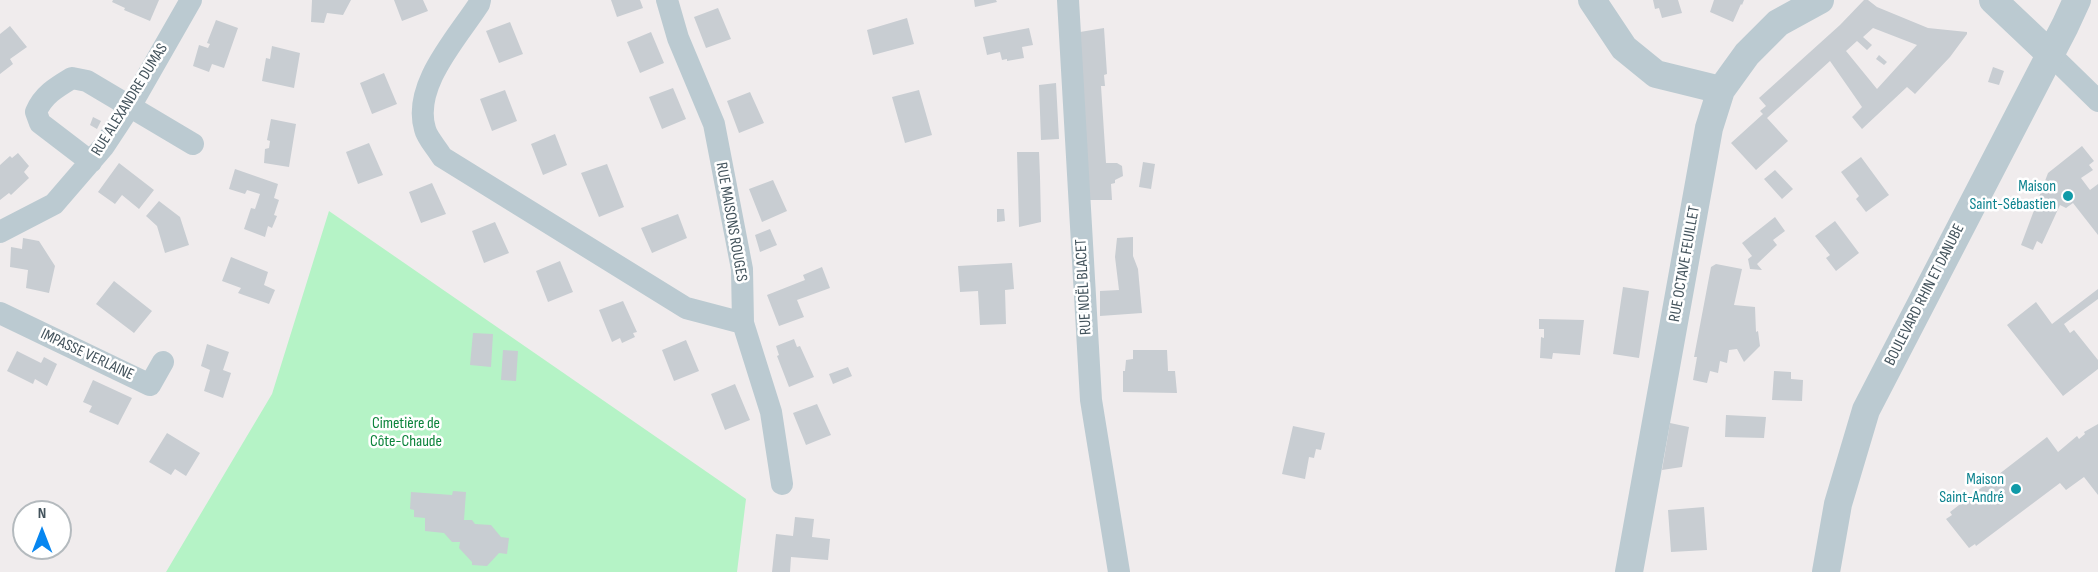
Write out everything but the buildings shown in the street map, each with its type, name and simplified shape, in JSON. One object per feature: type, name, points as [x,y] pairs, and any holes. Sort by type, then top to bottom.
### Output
[{"type":"street","name":"RUE ALEXANDRE DUMAS","points":[[0,232],[54,204],[91,162],[131,105],[191,0]]},
{"type":"street","points":[[480,0],[431,76],[423,103],[425,130],[442,157],[686,308],[743,323]]},
{"type":"street","name":"RUE MAISONS ROUGES","points":[[667,0],[678,38],[714,124],[742,269],[743,323],[771,411],[782,484]]},
{"type":"street","name":"RUE NOËL BLACET","points":[[1068,0],[1091,400],[1119,572]]},
{"type":"street","points":[[1592,0],[1624,48],[1656,74],[1721,90]]},
{"type":"street","name":"RUE OCTAVE FEUILLET","points":[[1629,572],[1709,128],[1721,90],[1747,54],[1778,23],[1820,0]]},
{"type":"street","points":[[1993,0],[2098,101]]},
{"type":"street","name":"BOULEVARD RHIN ET DANUBE","points":[[1827,572],[1838,504],[1866,410],[2077,0]]},
{"type":"street","points":[[91,162],[40,123],[36,112],[41,101],[72,78],[87,81],[194,144]]},
{"type":"street","name":"IMPASSE VERLAINE","points":[[0,313],[150,385],[163,362]]},
{"type":"green space","name":"Cimetière de Côte-Chaude","points":[[329,211],[746,499],[737,572],[166,572],[272,394]]},
{"type":"place","name":"Maison Saint-Sébastien","points":[[2068,196]]},
{"type":"place","name":"Maison Saint-André","points":[[2016,489]]}]
